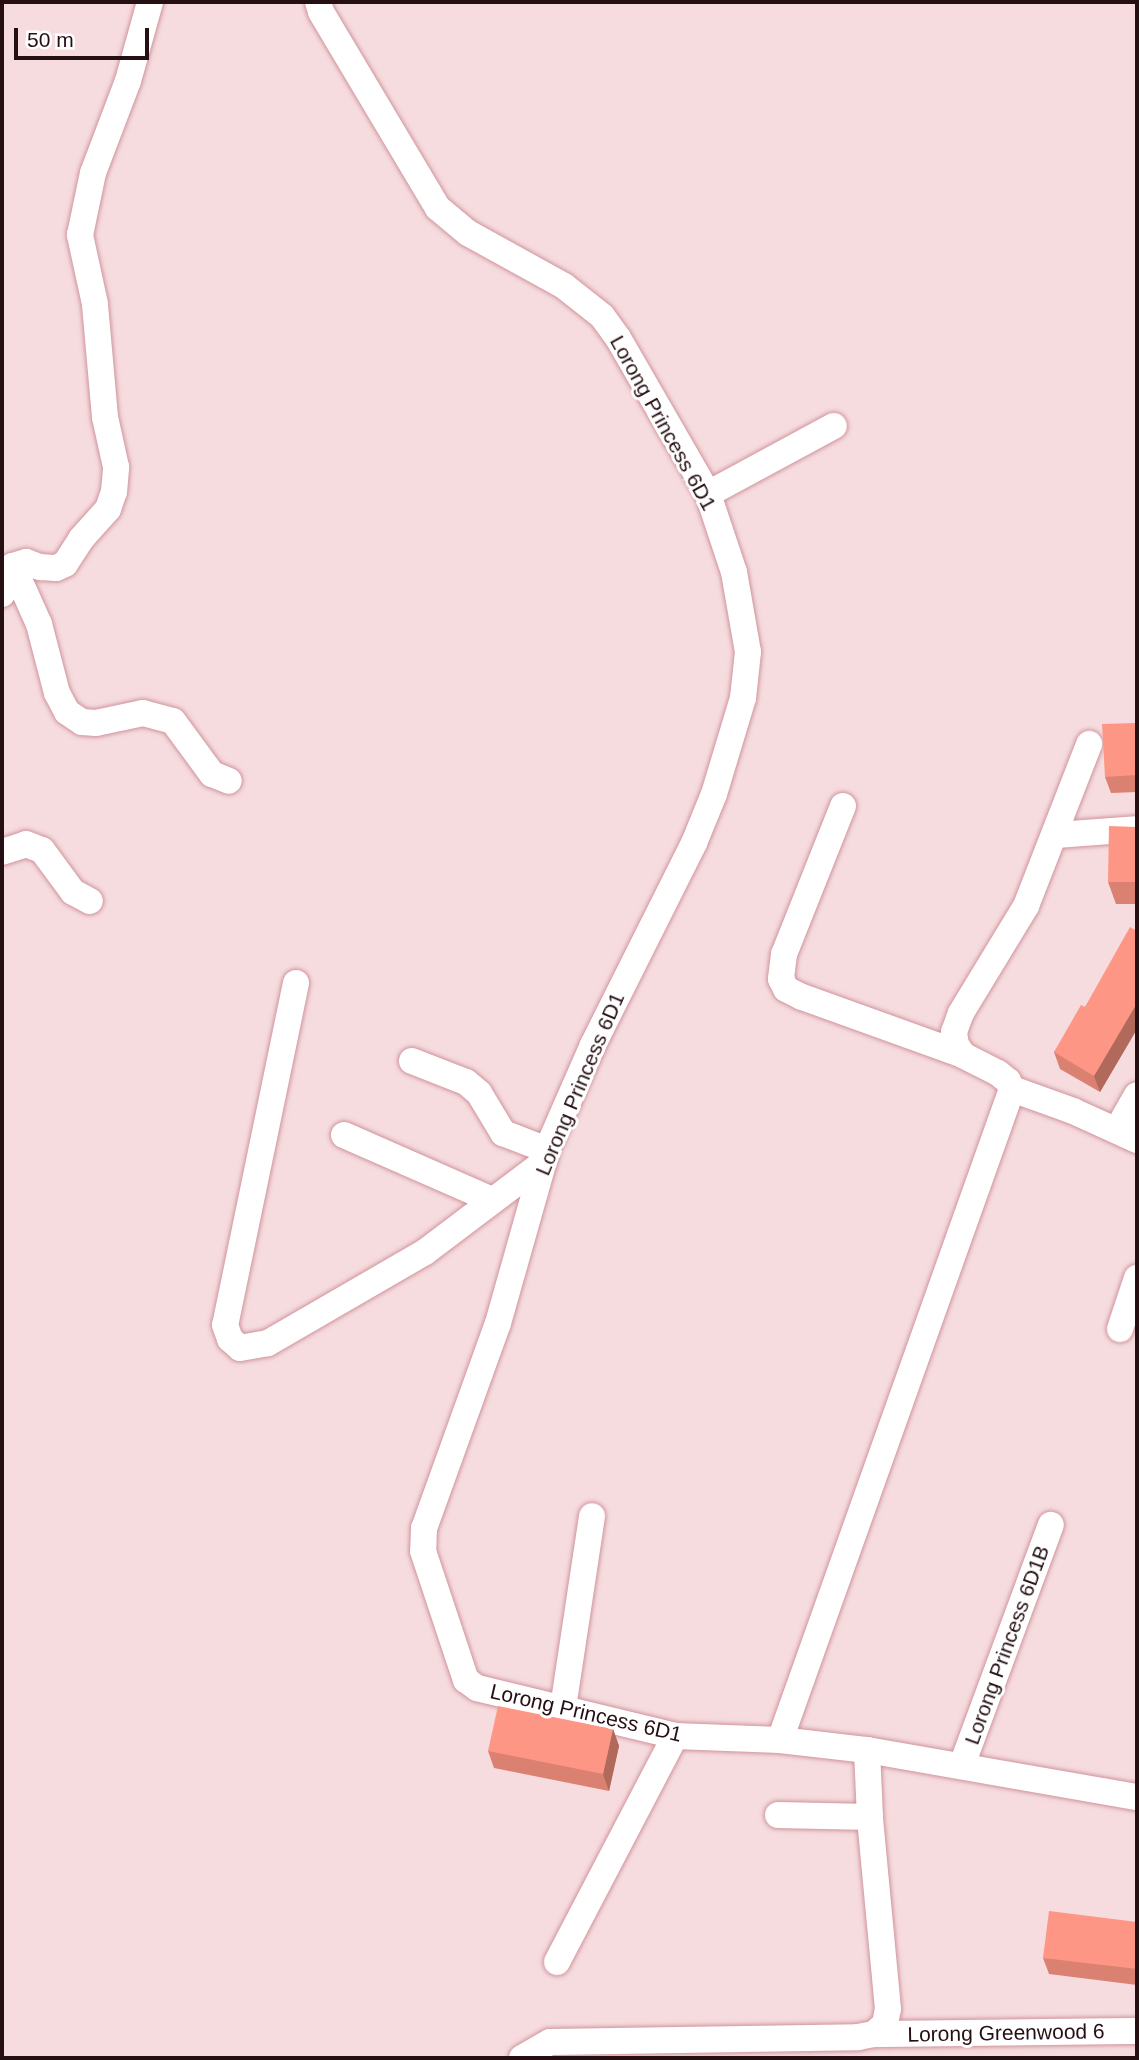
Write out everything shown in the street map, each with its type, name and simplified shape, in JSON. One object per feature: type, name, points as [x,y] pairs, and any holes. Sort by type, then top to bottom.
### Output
[{"type":"street","points":[[13,566],[26,562],[40,567],[56,568],[65,564],[81,539],[108,509],[114,492],[116,467],[105,417],[95,304],[80,235],[93,173],[128,82],[150,2]]},
{"type":"street","name":"Lorong Princess 6D1","points":[[318,2],[321,12],[438,208],[468,233],[564,286],[602,316],[618,338],[708,494],[743,613],[748,652],[743,698],[714,793],[694,844],[593,1045],[545,1156],[498,1323],[424,1528],[423,1551],[466,1680],[477,1688],[675,1736],[780,1740],[867,1750],[1137,1797]]},
{"type":"street","points":[[708,494],[834,426]]},
{"type":"street","points":[[2,594],[13,566]]},
{"type":"street","points":[[13,566],[38,624],[57,693],[67,712],[82,722],[96,723],[143,713],[161,715],[173,721],[212,774],[229,781]]},
{"type":"street","points":[[963,1055],[956,1045],[954,1032],[1027,906],[1089,744]]},
{"type":"street","points":[[843,806],[784,954],[781,979],[786,989],[802,998],[963,1055],[998,1073],[1008,1081],[1012,1089],[1127,1135],[1137,1095]]},
{"type":"street","points":[[1056,835],[1137,829]]},
{"type":"street","points":[[2,852],[26,844],[42,850],[73,892],[90,901]]},
{"type":"street","points":[[296,983],[225,1325],[230,1339],[240,1348],[268,1343],[425,1252],[545,1156],[503,1133],[478,1093],[466,1082],[412,1061]]},
{"type":"street","points":[[780,1740],[1012,1089]]},
{"type":"street","points":[[344,1135],[492,1199]]},
{"type":"street","points":[[1120,1329],[1137,1278]]},
{"type":"street","points":[[563,1708],[592,1516]]},
{"type":"street","name":"Lorong Princess 6D1B","points":[[962,1765],[1051,1525]]},
{"type":"street","points":[[557,1962],[675,1736]]},
{"type":"street","points":[[867,1750],[870,1818],[888,2009],[885,2024],[874,2034]]},
{"type":"street","points":[[778,1815],[870,1818]]},
{"type":"street","name":"Lorong Greenwood 6","points":[[522,2058],[535,2048],[550,2042],[1137,2031]]},
{"type":"building","points":[[1137,723],[1137,775],[1105,777],[1102,724]]},
{"type":"building","points":[[1109,826],[1137,827],[1137,882],[1108,882]]},
{"type":"building","points":[[1130,927],[1137,931],[1137,1003],[1094,1076],[1054,1052],[1081,1005],[1085,1007]]},
{"type":"building","points":[[498,1706],[613,1729],[603,1774],[488,1751]]},
{"type":"building","points":[[1049,1911],[1137,1922],[1137,1969],[1043,1958]]}]
